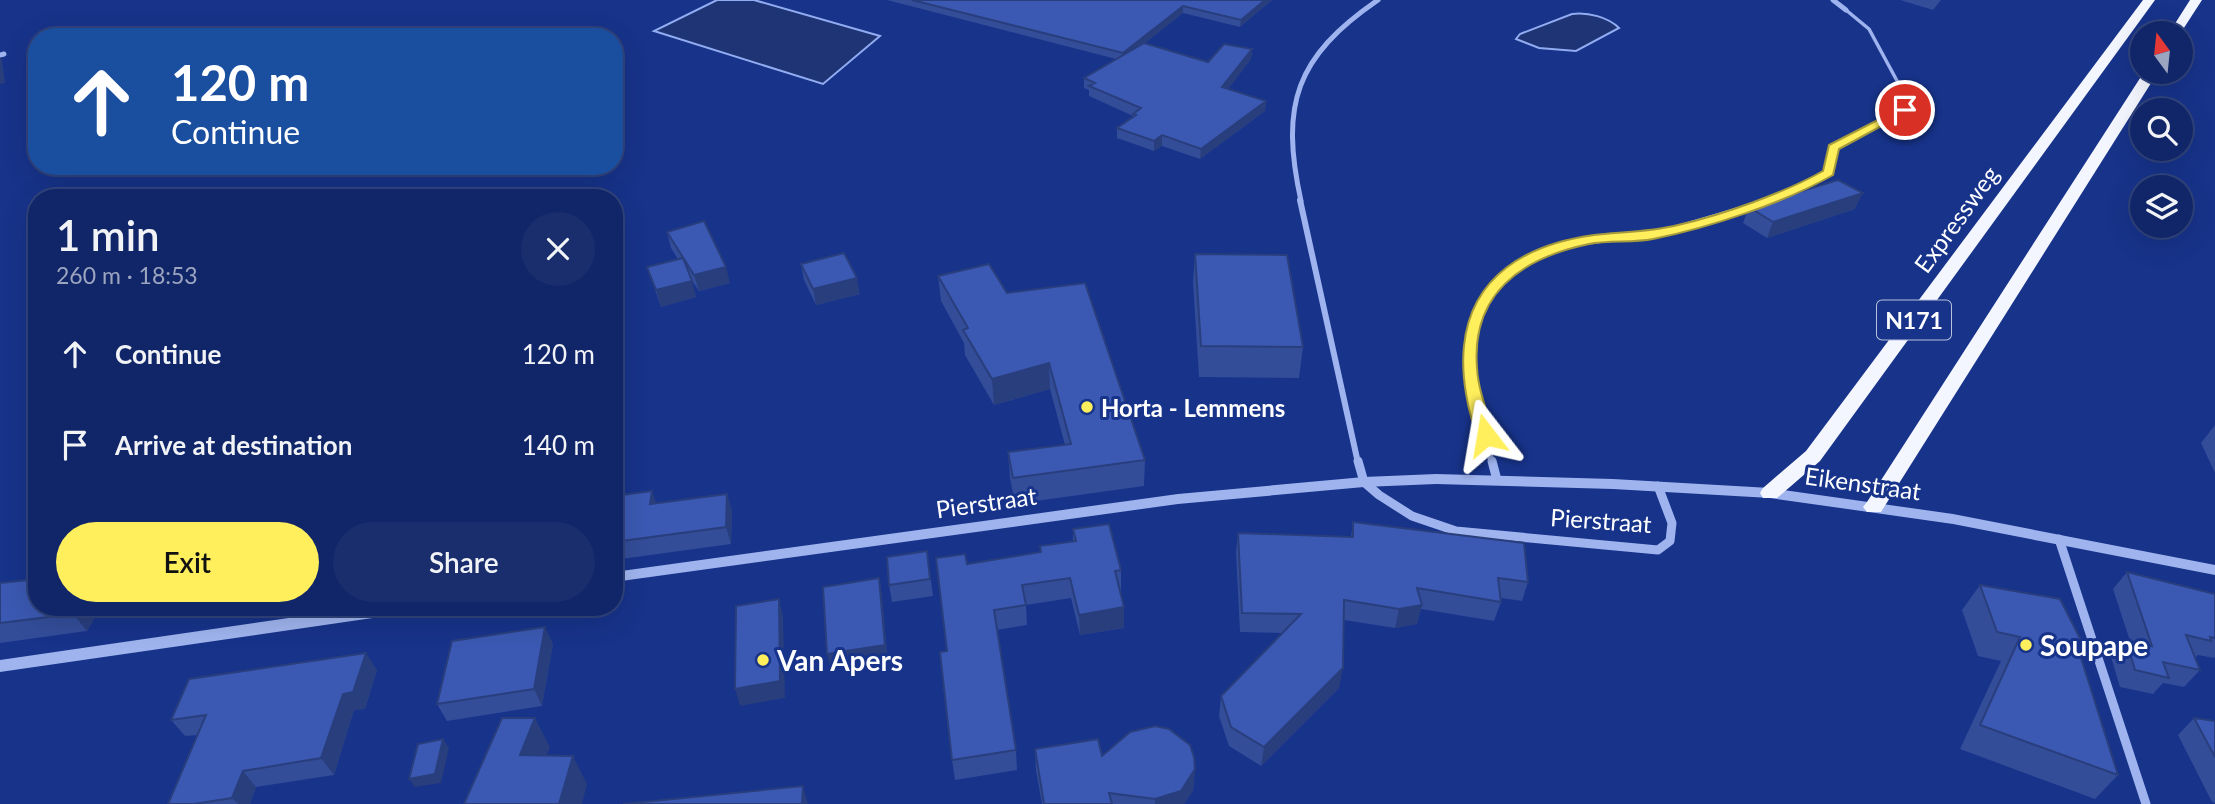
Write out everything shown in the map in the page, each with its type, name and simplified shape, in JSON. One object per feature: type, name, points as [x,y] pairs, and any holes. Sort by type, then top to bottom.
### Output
[{"type":"highway","name":"Expressweg","points":[[1770,493],[1813,456],[2148,0]]},
{"type":"highway","points":[[2183,21],[2196,0]]},
{"type":"highway","name":"N171","points":[[1874,507],[2143,84]]},
{"type":"street","points":[[1364,482],[1356,456],[1291,156],[1291,117],[1298,87],[1310,62],[1349,18],[1378,0]]},
{"type":"street","points":[[1833,0],[1846,10]]},
{"type":"street","points":[[1497,480],[1469,369],[1473,327],[1488,291],[1516,265],[1552,249],[1592,240],[1649,236]]},
{"type":"street","name":"Pierstraat","points":[[623,576],[1178,499],[1364,482],[1497,480],[1658,486],[1672,523],[1670,541],[1658,550],[1456,531],[1412,516],[1364,482]]},
{"type":"street","name":"Eikenstraat","points":[[1658,486],[1770,493],[1874,507],[2215,570]]},
{"type":"street","points":[[2059,540],[2146,804]]},
{"type":"street","points":[[0,666],[345,616]]},
{"type":"lane","points":[[1649,236],[1686,227],[1805,186],[1829,173],[1833,148],[1905,110],[1909,103],[1869,29],[1846,10]]},
{"type":"water","points":[[717,0],[754,0],[880,36],[823,84],[654,31]]},
{"type":"water","points":[[1572,14],[1597,16],[1619,28],[1576,51],[1539,48],[1516,39],[1520,34]]},
{"type":"building","points":[[912,0],[1265,0],[1241,20],[1183,6],[1123,53]]},
{"type":"building","points":[[1144,43],[1208,62],[1224,44],[1252,49],[1222,87],[1266,101],[1201,149],[1162,135],[1154,141],[1117,128],[1136,115],[1133,114],[1141,108],[1089,86],[1095,83],[1084,78]]},
{"type":"building","points":[[1838,180],[1863,193],[1773,222],[1749,207]]},
{"type":"building","points":[[704,221],[726,267],[694,275],[667,232]]},
{"type":"building","points":[[844,253],[857,278],[813,289],[801,264]]},
{"type":"building","points":[[1195,254],[1287,255],[1303,347],[1201,346]]},
{"type":"building","points":[[683,258],[692,281],[656,290],[647,267]]},
{"type":"building","points":[[989,264],[1007,293],[1085,283],[1145,460],[1013,478],[1008,452],[1071,444],[1049,363],[992,379],[963,330],[968,328],[938,276]]},
{"type":"building","points":[[652,491],[650,504],[727,494],[726,527],[623,541],[623,495]]},
{"type":"building","points":[[1353,522],[1524,543],[1528,582],[1498,578],[1501,602],[1417,588],[1422,605],[1399,609],[1344,600],[1343,668],[1264,747],[1231,727],[1221,696],[1301,614],[1242,613],[1238,533],[1353,537]]},
{"type":"building","points":[[1109,524],[1121,570],[1115,571],[1124,607],[1079,615],[1070,578],[1022,585],[1026,605],[994,610],[1016,750],[952,760],[940,652],[947,651],[936,558],[965,554],[967,564],[1041,552],[1040,546],[1076,541],[1073,529]]},
{"type":"building","points":[[927,551],[930,579],[889,585],[887,557]]},
{"type":"building","points":[[2127,572],[2215,594],[2215,638],[2210,637],[2211,641],[2186,635],[2200,670],[2163,662],[2169,678],[2135,670],[2126,640],[2152,646]]},
{"type":"building","points":[[879,578],[885,645],[827,654],[823,587]]},
{"type":"building","points":[[28,580],[28,616],[57,616],[0,623],[0,583]]},
{"type":"building","points":[[1980,585],[2060,599],[2085,648],[2077,645],[2118,775],[1980,725],[2020,637],[1997,632]]},
{"type":"building","name":"Van Apers","points":[[779,599],[780,681],[735,689],[736,606]]},
{"type":"building","points":[[545,627],[534,689],[437,704],[452,641]]},
{"type":"building","points":[[366,653],[353,692],[343,694],[321,758],[243,771],[232,798],[194,804],[168,804],[206,715],[171,720],[189,679]]},
{"type":"building","points":[[502,718],[535,718],[520,755],[573,756],[559,804],[464,804]]},
{"type":"building","points":[[2194,718],[2215,721],[2215,757]]},
{"type":"building","points":[[1155,726],[1169,729],[1190,745],[1195,769],[1181,791],[1155,799],[1109,793],[1112,804],[1044,804],[1035,749],[1098,739],[1102,756],[1130,732]]},
{"type":"building","points":[[443,739],[435,774],[409,779],[418,744]]},
{"type":"building","points":[[803,786],[802,804],[623,804]]},
{"type":"place","name":"Horta - Lemmens","points":[[1087,407]]},
{"type":"place","name":"Soupape","points":[[2026,645]]},
{"type":"place","name":"Van Apers","points":[[763,660]]},
{"type":"route","points":[[1486,435],[1469,369],[1473,327],[1488,291],[1516,265],[1552,249],[1592,240],[1649,236],[1686,227],[1805,186],[1829,173],[1833,148],[1850,136],[1905,110]]}]
